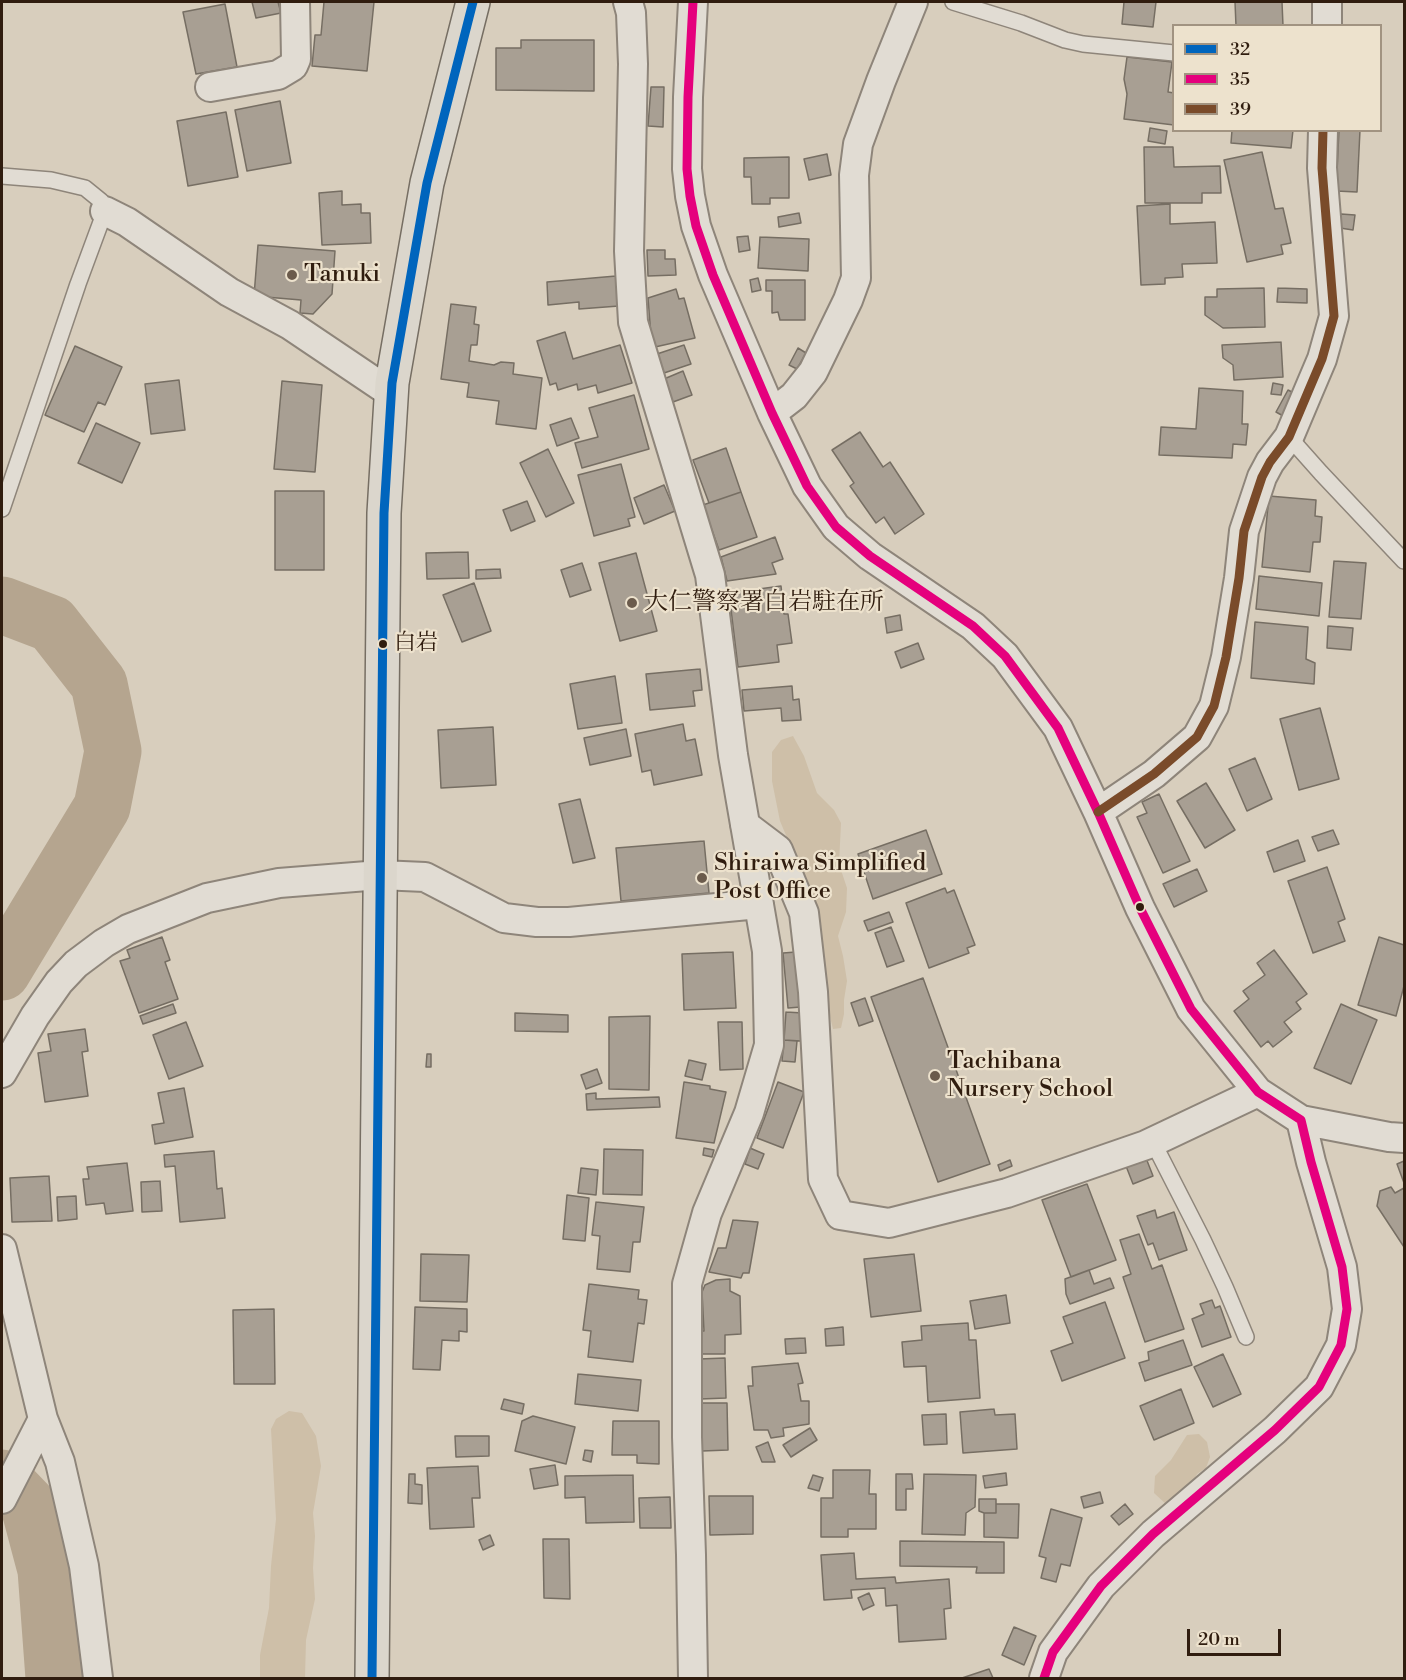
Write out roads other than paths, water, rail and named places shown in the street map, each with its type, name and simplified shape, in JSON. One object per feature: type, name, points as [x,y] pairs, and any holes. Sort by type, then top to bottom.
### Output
[{"type":"main road","points":[[372,1678],[384,513],[391,393],[427,183],[473,2]]},
{"type":"street","points":[[210,87],[278,75],[293,66],[296,59],[295,2]]},
{"type":"street","points":[[628,2],[631,13],[633,64],[628,251],[633,322],[710,575],[733,755],[767,951],[768,1045],[749,1113],[707,1213],[687,1284],[687,1437],[693,1678]]},
{"type":"street","points":[[693,2],[687,169],[696,226],[712,275],[772,413],[807,486],[836,527],[870,556],[973,626],[1005,656],[1058,728],[1140,908],[1191,1009],[1258,1092],[1301,1120],[1404,1138]]},
{"type":"street","points":[[772,413],[794,396],[813,372],[848,300],[856,278],[854,175],[858,144],[913,2]]},
{"type":"street","points":[[1327,2],[1327,24]]},
{"type":"street","points":[[1098,812],[1154,774],[1197,737],[1214,706],[1230,634],[1244,531],[1262,477],[1289,437],[1322,359],[1334,316],[1322,168],[1323,132]]},
{"type":"street","points":[[105,211],[128,222],[229,292],[290,326],[391,393]]},
{"type":"street","points":[[745,825],[778,850],[804,913],[813,992],[823,1179],[840,1215],[889,1223],[1006,1193],[1153,1142],[1258,1092]]},
{"type":"street","points":[[2,1073],[35,1016],[59,982],[85,957],[128,929],[207,898],[279,883],[380,875],[425,877],[504,918],[537,922],[569,922],[759,904]]},
{"type":"street","points":[[1044,1678],[1053,1652],[1101,1586],[1152,1533],[1275,1430],[1319,1387],[1341,1345],[1347,1309],[1342,1268],[1301,1120]]},
{"type":"street","points":[[2,1250],[39,1426],[60,1462],[84,1566],[98,1678]]},
{"type":"street","points":[[2,1499],[39,1426]]},
{"type":"lane","points":[[953,2],[1021,23],[1065,40],[1083,44],[1172,53]]},
{"type":"lane","points":[[2,176],[51,180],[85,188],[101,201],[105,211],[74,295],[2,509]]},
{"type":"lane","points":[[1289,437],[1404,561]]},
{"type":"lane","points":[[1153,1142],[1203,1240],[1246,1337]]},
{"type":"waterway","points":[[2,605],[52,624],[99,684],[113,751],[102,807],[2,972]]},
{"type":"waterway","points":[[2,1478],[29,1506],[46,1570],[54,1678]]},
{"type":"place","name":"Tanuki","points":[[292,275]]},
{"type":"place","name":"大仁警察署白岩駐在所","points":[[632,603]]},
{"type":"place","name":"白岩","points":[[383,644]]},
{"type":"place","name":"Shiraiwa Simplified Post Office","points":[[702,878]]},
{"type":"place","name":"Tachibana Nursery School","points":[[935,1076]]}]
